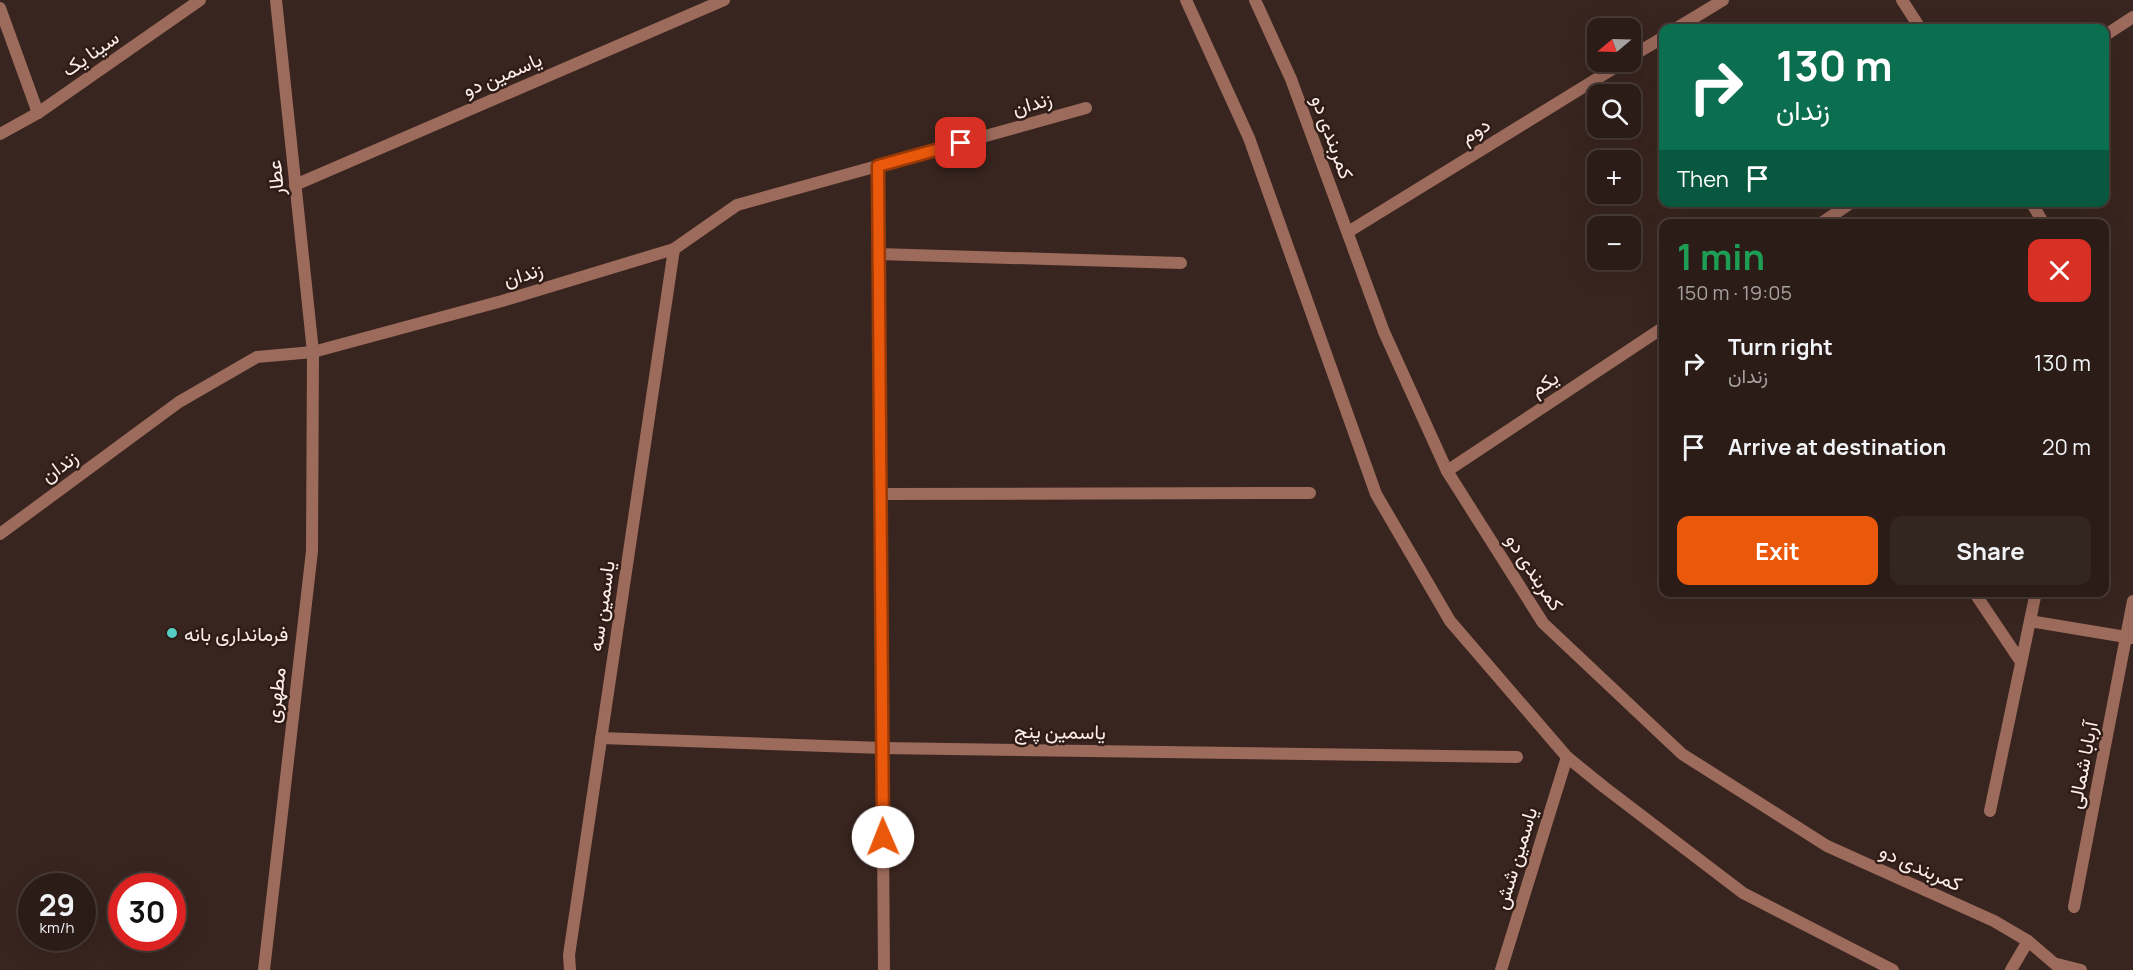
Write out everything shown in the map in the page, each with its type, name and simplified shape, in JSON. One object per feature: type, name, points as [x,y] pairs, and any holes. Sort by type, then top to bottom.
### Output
[{"type":"street","name":"سینا یک","points":[[0,134],[38,113],[200,0]]},
{"type":"street","name":"عطار","points":[[276,0],[313,352]]},
{"type":"street","name":"یاسمین دو","points":[[295,185],[724,0]]},
{"type":"street","points":[[1186,0],[1249,138],[1376,494],[1450,621],[1567,757],[1604,787],[1743,893],[1880,967],[1893,970]]},
{"type":"street","name":"کمربندی دو","points":[[1255,0],[1291,80],[1384,332],[1447,471],[1543,623],[1682,754],[1827,846],[1994,921],[2028,941],[2060,967]]},
{"type":"street","points":[[1684,24],[1723,0]]},
{"type":"street","points":[[1902,0],[1917,24]]},
{"type":"street","points":[[0,8],[38,113]]},
{"type":"street","points":[[2109,33],[2133,17]]},
{"type":"street","points":[[1641,51],[1659,40]]},
{"type":"street","name":"دوم","points":[[1348,232],[1608,72]]},
{"type":"street","name":"زندان","points":[[0,534],[179,402],[257,357],[313,352],[502,301],[674,249],[737,205],[1086,108]]},
{"type":"street","points":[[878,166],[884,970]]},
{"type":"street","points":[[1827,219],[1845,207]]},
{"type":"street","name":"یاسمین سه","points":[[570,970],[570,955],[674,249]]},
{"type":"street","points":[[878,254],[1181,262]]},
{"type":"street","name":"یکم","points":[[1447,471],[1659,330]]},
{"type":"street","name":"مطهری","points":[[264,970],[312,551],[313,352]]},
{"type":"street","points":[[880,494],[1310,493]]},
{"type":"street","points":[[1977,597],[2021,662]]},
{"type":"street","points":[[1990,811],[2035,597]]},
{"type":"street","name":"آربابا شمالی","points":[[2074,907],[2129,638],[2133,601]]},
{"type":"street","points":[[2030,621],[2129,638]]},
{"type":"street","name":"یاسمین پنج","points":[[602,738],[882,748],[1517,757]]},
{"type":"street","name":"یاسمین شش","points":[[1501,970],[1567,757]]},
{"type":"street","points":[[2012,970],[2028,941]]},
{"type":"street","points":[[2060,967],[2081,970]]},
{"type":"place","name":"فرمانداری بانه","points":[[172,633]]},
{"type":"route","points":[[883,837],[878,166],[961,143]]}]
